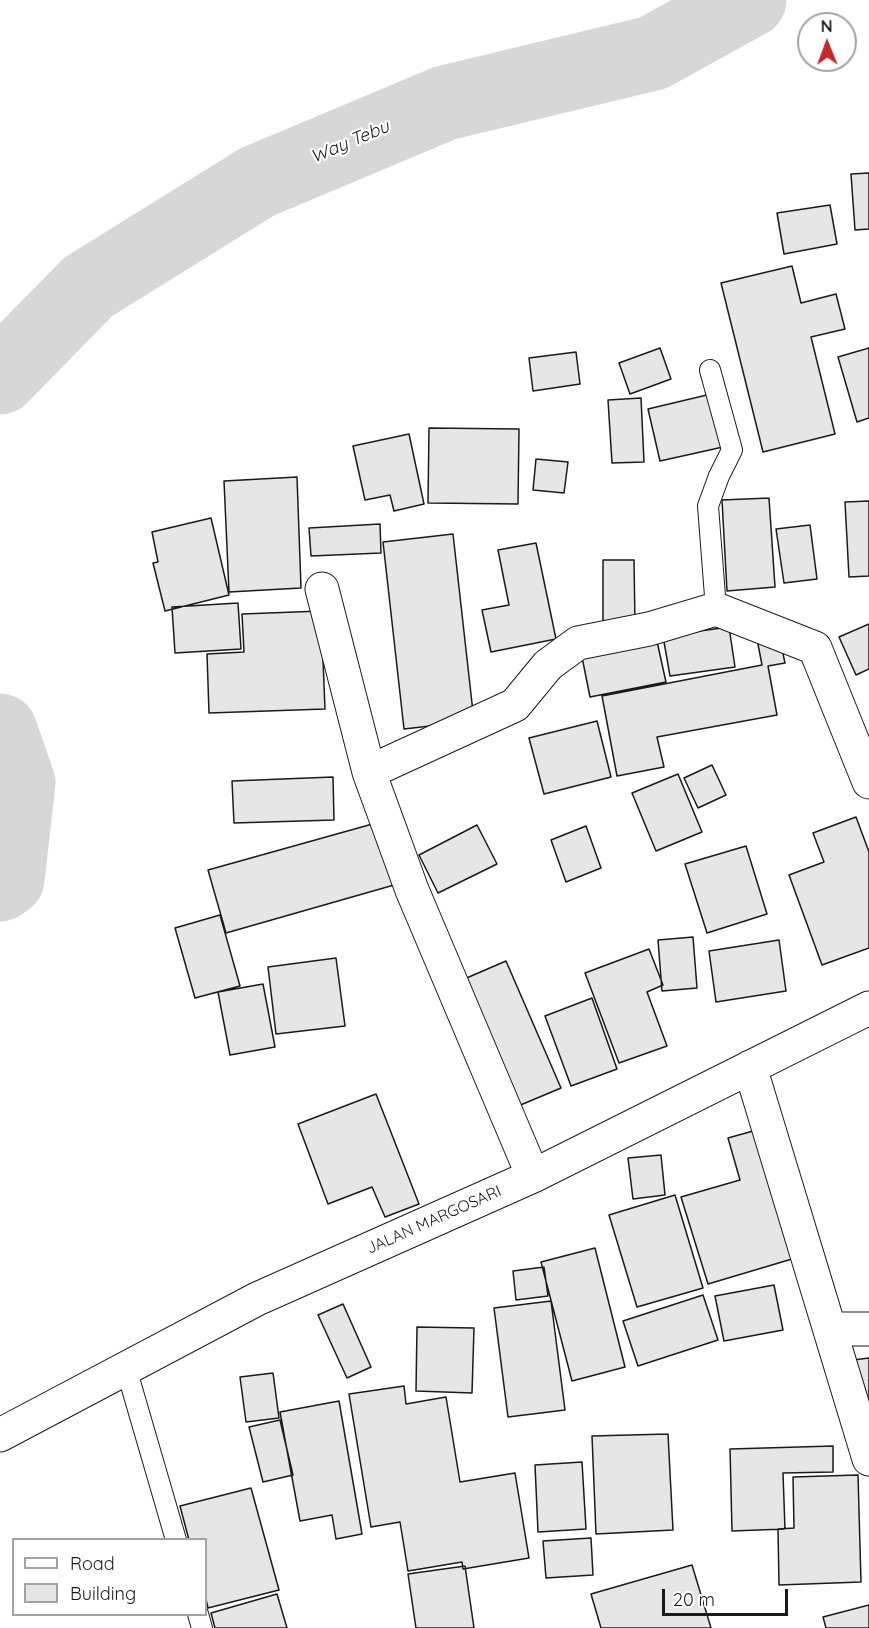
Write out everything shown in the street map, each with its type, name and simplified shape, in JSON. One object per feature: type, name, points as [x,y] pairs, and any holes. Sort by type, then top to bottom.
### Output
[{"type":"street","points":[[322,589],[369,772],[412,890],[533,1176]]},
{"type":"street","points":[[369,772],[515,705],[548,664],[578,643],[649,629],[716,609],[814,648],[869,782]]},
{"type":"street","name":"JALAN MARGOSARI","points":[[0,1435],[257,1299],[533,1176],[869,1008]]},
{"type":"street","points":[[750,1067],[869,1459]]},
{"type":"street","points":[[831,1329],[869,1329]]},
{"type":"lane","points":[[710,370],[732,450],[708,506],[716,609]]},
{"type":"lane","points":[[126,1368],[176,1538]]},
{"type":"building","points":[[869,173],[869,229],[855,230],[851,174]]},
{"type":"building","points":[[830,205],[837,244],[784,254],[777,213]]},
{"type":"building","points":[[792,266],[801,303],[836,294],[845,329],[811,337],[835,434],[763,452],[721,283]]},
{"type":"building","points":[[660,348],[671,379],[630,394],[619,363]]},
{"type":"building","points":[[869,348],[869,418],[857,422],[838,357]]},
{"type":"building","points":[[576,352],[580,384],[533,391],[529,358]]},
{"type":"building","points":[[711,394],[723,447],[660,461],[648,409]]},
{"type":"building","points":[[641,398],[644,462],[612,463],[608,400]]},
{"type":"building","points":[[429,428],[519,429],[518,504],[428,503]]},
{"type":"building","points":[[409,434],[424,504],[394,511],[390,495],[365,500],[353,446]]},
{"type":"building","points":[[536,459],[568,462],[564,493],[533,490]]},
{"type":"building","points":[[297,477],[301,588],[229,592],[224,481]]},
{"type":"building","points":[[769,498],[775,587],[727,591],[722,500]]},
{"type":"building","points":[[869,501],[869,576],[849,577],[845,502]]},
{"type":"building","points":[[211,518],[229,595],[165,611],[153,563],[158,562],[152,532]]},
{"type":"building","points":[[380,524],[381,553],[311,556],[309,528]]},
{"type":"building","points":[[810,525],[817,579],[784,583],[776,529]]},
{"type":"building","points":[[453,534],[474,721],[404,729],[383,542]]},
{"type":"building","points":[[536,543],[556,639],[491,652],[482,610],[509,605],[498,550]]},
{"type":"building","points":[[603,560],[634,560],[635,625],[603,625]]},
{"type":"building","points":[[238,603],[241,649],[175,653],[172,607]]},
{"type":"building","points":[[321,611],[325,709],[209,713],[207,654],[244,652],[242,614]]},
{"type":"building","points":[[869,624],[869,669],[856,675],[839,637]]},
{"type":"building","points":[[729,627],[735,667],[670,676],[663,636]]},
{"type":"building","points":[[779,635],[785,663],[768,666],[777,715],[657,737],[664,767],[617,776],[602,696],[762,665],[757,639]]},
{"type":"building","points":[[656,637],[666,682],[590,697],[581,652]]},
{"type":"building","points":[[597,721],[611,777],[544,794],[529,738]]},
{"type":"building","points":[[712,765],[726,795],[698,808],[684,778]]},
{"type":"building","points":[[678,774],[702,832],[656,851],[632,793]]},
{"type":"building","points":[[333,777],[334,820],[234,823],[232,781]]},
{"type":"building","points":[[856,817],[869,852],[869,948],[822,965],[789,875],[824,862],[813,833]]},
{"type":"building","points":[[376,823],[394,885],[226,933],[208,870]]},
{"type":"building","points":[[477,825],[497,864],[438,893],[419,855]]},
{"type":"building","points":[[586,826],[601,868],[566,882],[551,840]]},
{"type":"building","points":[[746,846],[767,914],[707,933],[685,864]]},
{"type":"building","points":[[220,915],[240,986],[195,998],[175,928]]},
{"type":"building","points":[[693,937],[697,988],[662,991],[658,940]]},
{"type":"building","points":[[779,940],[786,991],[716,1002],[709,951]]},
{"type":"building","points":[[649,949],[663,985],[647,992],[667,1046],[619,1063],[585,973]]},
{"type":"building","points":[[336,958],[345,1026],[276,1034],[268,967]]},
{"type":"building","points":[[506,961],[561,1088],[511,1109],[455,983]]},
{"type":"building","points":[[263,984],[275,1047],[230,1055],[218,992]]},
{"type":"building","points":[[592,998],[617,1069],[571,1086],[545,1016]]},
{"type":"building","points":[[376,1094],[419,1204],[385,1217],[372,1187],[328,1204],[298,1124]]},
{"type":"building","points":[[753,1131],[792,1259],[708,1284],[681,1197],[740,1180],[728,1138]]},
{"type":"building","points":[[661,1155],[665,1195],[633,1199],[628,1158]]},
{"type":"building","points":[[675,1195],[703,1288],[637,1307],[609,1215]]},
{"type":"building","points":[[595,1248],[625,1367],[572,1381],[541,1262]]},
{"type":"building","points":[[544,1267],[548,1296],[516,1300],[513,1271]]},
{"type":"building","points":[[774,1285],[783,1330],[724,1341],[715,1296]]},
{"type":"building","points":[[703,1295],[718,1340],[638,1366],[623,1321]]},
{"type":"building","points":[[551,1301],[565,1410],[508,1417],[494,1308]]},
{"type":"building","points":[[343,1304],[371,1367],[347,1378],[318,1315]]},
{"type":"building","points":[[417,1327],[474,1328],[472,1393],[416,1391]]},
{"type":"building","points":[[869,1358],[869,1449],[853,1360]]},
{"type":"building","points":[[273,1373],[279,1418],[246,1422],[240,1377]]},
{"type":"building","points":[[404,1386],[406,1404],[446,1397],[460,1482],[515,1473],[529,1558],[463,1569],[462,1562],[408,1571],[400,1522],[371,1527],[349,1394]]},
{"type":"building","points":[[339,1401],[362,1534],[336,1539],[332,1515],[300,1521],[280,1412]]},
{"type":"building","points":[[280,1420],[293,1475],[263,1482],[249,1427]]},
{"type":"building","points":[[668,1434],[673,1530],[596,1534],[592,1436]]},
{"type":"building","points":[[833,1446],[833,1472],[783,1473],[785,1529],[732,1531],[730,1449]]},
{"type":"building","points":[[582,1462],[586,1529],[538,1532],[535,1465]]},
{"type":"building","points":[[858,1475],[861,1582],[779,1585],[778,1529],[794,1528],[793,1477]]},
{"type":"building","points":[[251,1488],[279,1590],[208,1608],[207,1538],[188,1538],[180,1506]]},
{"type":"building","points":[[591,1538],[593,1575],[546,1578],[543,1541]]},
{"type":"building","points":[[692,1565],[711,1628],[601,1628],[591,1594]]},
{"type":"building","points":[[465,1566],[474,1628],[416,1628],[408,1574]]},
{"type":"building","points":[[277,1594],[287,1628],[215,1628],[211,1613]]},
{"type":"building","points":[[869,1605],[869,1628],[826,1628],[823,1617]]},
{"type":"waterway","name":"Way Tebu","points":[[0,377],[88,287],[257,182],[445,103],[653,53],[749,0]]},
{"type":"waterway","name":"Way Tebu","points":[[0,731],[18,783],[7,879],[0,884]]}]
